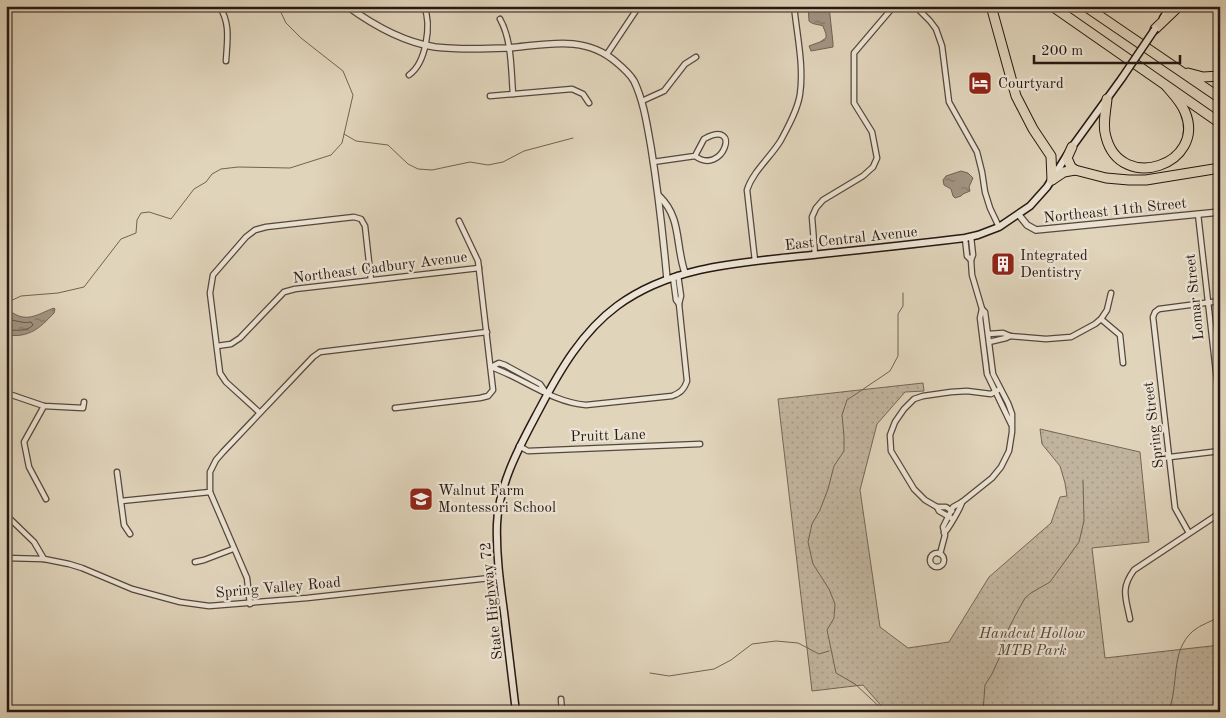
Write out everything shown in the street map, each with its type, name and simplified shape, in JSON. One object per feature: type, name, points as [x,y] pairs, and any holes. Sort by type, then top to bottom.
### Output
[{"type":"highway","points":[[991,6],[1016,96],[1033,129],[1051,156],[1052,180]]},
{"type":"highway","points":[[1052,6],[1220,123]]},
{"type":"highway","points":[[1085,6],[1220,98]]},
{"type":"highway","points":[[1154,30],[1179,6]]},
{"type":"highway","points":[[1177,68],[1202,77],[1220,76]]},
{"type":"highway","points":[[1108,99],[1104,132],[1112,151],[1122,161],[1135,167],[1156,167],[1163,165],[1174,157],[1183,147],[1187,136],[1188,122],[1185,110],[1167,87]]},
{"type":"highway","points":[[1072,148],[1067,158],[1071,167],[1075,170]]},
{"type":"highway","points":[[1052,180],[1064,172],[1075,170],[1106,178],[1146,180],[1220,168]]},
{"type":"main road","name":"East Central Avenue","points":[[514,460],[519,446],[547,394],[578,346],[601,319],[639,292],[676,276],[755,261],[968,238],[999,226],[1019,215],[1030,206],[1052,180],[1072,148],[1098,110],[1108,99],[1171,6]]},
{"type":"main road","name":"State Highway 72","points":[[514,460],[502,493],[497,522],[499,577],[516,712]]},
{"type":"street","points":[[219,6],[227,24],[226,61]]},
{"type":"street","points":[[346,6],[386,31],[425,45],[470,50],[562,42],[586,46],[607,54],[633,79],[642,101],[659,196],[681,296],[679,304],[687,381],[685,388],[679,394],[672,396],[586,405],[571,404],[547,394],[540,384],[505,365],[499,363],[491,367]]},
{"type":"street","points":[[409,75],[416,70],[429,28],[428,14],[424,6]]},
{"type":"street","points":[[607,54],[640,6]]},
{"type":"street","points":[[755,261],[747,190],[750,180],[766,162],[781,140],[793,116],[800,95],[800,63],[794,6]]},
{"type":"street","points":[[815,255],[812,217],[816,208],[823,200],[863,176],[873,167],[877,158],[872,132],[854,103],[854,53],[894,6]]},
{"type":"street","points":[[915,6],[936,30],[942,46],[949,102],[977,152],[985,192],[999,226]]},
{"type":"street","points":[[500,19],[504,27],[508,48],[513,94]]},
{"type":"street","points":[[642,101],[664,91],[685,64],[696,57]]},
{"type":"street","points":[[490,96],[572,89],[583,94],[589,103]]},
{"type":"street","points":[[653,162],[695,156],[700,160],[716,158],[725,150],[726,140],[721,135],[714,135],[704,139],[695,156]]},
{"type":"street","points":[[659,196],[666,203],[674,217],[680,258],[676,276]]},
{"type":"street","name":"Northeast 11th Street","points":[[1019,215],[1028,225],[1036,230],[1220,212]]},
{"type":"street","name":"Lomar Street","points":[[1198,214],[1220,407]]},
{"type":"street","points":[[260,412],[226,382],[220,372],[210,294],[213,275],[246,237],[255,230],[266,227],[354,217],[361,219],[365,226],[371,280]]},
{"type":"street","points":[[395,408],[488,396],[492,390],[478,261],[459,221]]},
{"type":"street","points":[[951,510],[984,485],[1001,467],[1009,451],[1011,424],[993,374],[985,312],[982,309],[975,289],[971,260],[967,256],[968,238]]},
{"type":"street","name":"Northeast Cadbury Avenue","points":[[217,346],[231,344],[240,338],[284,292],[295,288],[479,268]]},
{"type":"street","points":[[988,334],[1007,334],[1010,336],[1046,339],[1070,337],[1095,324],[1101,318],[1107,310],[1111,293]]},
{"type":"street","points":[[1207,303],[1220,301]]},
{"type":"street","name":"Spring Street","points":[[1189,533],[1176,508],[1153,317],[1159,309],[1207,303]]},
{"type":"street","points":[[982,309],[980,318],[986,368],[989,380],[998,391]]},
{"type":"street","points":[[1101,318],[1120,336],[1122,363]]},
{"type":"street","points":[[250,604],[247,578],[210,492],[210,472],[216,460],[260,412],[320,352],[487,332]]},
{"type":"street","points":[[989,342],[1010,336]]},
{"type":"street","points":[[952,516],[939,511],[937,507],[925,500],[914,489],[891,451],[890,435],[895,422],[914,399],[923,396],[960,392],[987,394],[998,391]]},
{"type":"street","points":[[6,394],[44,406],[83,408],[84,402]]},
{"type":"street","points":[[44,406],[24,442],[29,467],[46,499]]},
{"type":"street","name":"Pruitt Lane","points":[[519,446],[528,451],[700,444]]},
{"type":"street","points":[[1170,457],[1220,451]]},
{"type":"street","points":[[117,472],[124,525],[130,534]]},
{"type":"street","points":[[121,501],[210,492]]},
{"type":"street","points":[[952,516],[962,506],[962,502]]},
{"type":"street","points":[[937,507],[942,506],[951,510]]},
{"type":"street","points":[[940,554],[944,533],[948,530],[952,516],[951,510]]},
{"type":"street","points":[[1130,619],[1125,593],[1127,580],[1134,570],[1220,513]]},
{"type":"street","points":[[6,515],[34,542],[44,559]]},
{"type":"street","points":[[195,562],[234,548]]},
{"type":"street","name":"Spring Valley Road","points":[[6,558],[44,559],[82,568],[132,589],[180,602],[209,606],[250,604],[499,577]]},
{"type":"street","points":[[561,699],[562,712]]},
{"type":"green space","name":"Handcut Hollow MTB Park","points":[[923,383],[924,391],[905,392],[877,424],[860,490],[880,627],[908,648],[949,642],[989,577],[1051,523],[1060,497],[1067,496],[1060,466],[1042,444],[1040,429],[1140,452],[1149,542],[1092,548],[1105,658],[1220,645],[1220,697],[1213,712],[891,712],[884,709],[863,685],[812,691],[778,399]]},
{"type":"water","points":[[808,6],[829,6],[833,47],[811,51],[809,46],[826,38],[826,34],[823,26],[809,21]]},
{"type":"water","points":[[961,171],[968,173],[973,178],[969,187],[970,191],[955,198],[951,189],[944,185],[943,180],[946,176]]},
{"type":"water","points":[[54,308],[54,313],[33,331],[21,335],[6,335],[6,315],[13,313],[18,316],[29,317]]},
{"type":"waterway","points":[[6,303],[21,296],[58,293],[84,287],[121,239],[136,233],[137,220],[141,213],[149,212],[171,219],[194,189],[206,182],[212,174],[221,169],[238,167],[290,168],[331,155],[342,143],[353,95],[343,71],[301,38],[286,23],[278,6]]},
{"type":"waterway","points":[[344,134],[356,141],[388,145],[408,164],[418,169],[432,170],[470,162],[488,165],[503,162],[524,151],[573,138]]},
{"type":"waterway","points":[[885,712],[855,684],[836,673],[827,630],[834,618],[835,604],[829,589],[813,564],[808,542],[812,524],[828,489],[834,466],[844,451],[842,415],[847,400],[890,371],[898,356],[898,314],[903,306],[903,293]]},
{"type":"waterway","points":[[983,712],[985,685],[1001,654],[1006,634],[1025,598],[1050,582],[1079,542],[1084,521],[1083,480]]},
{"type":"waterway","points":[[1168,712],[1172,702],[1178,659],[1186,639],[1193,631],[1220,616]]},
{"type":"waterway","points":[[650,673],[669,676],[714,669],[731,660],[752,644],[776,641],[798,643],[819,654],[829,651]]},
{"type":"place","name":"Courtyard","points":[[980,83]]},
{"type":"place","name":"Integrated Dentistry","points":[[1003,264]]},
{"type":"place","name":"Walnut Farm Montessori School","points":[[421,499]]}]
